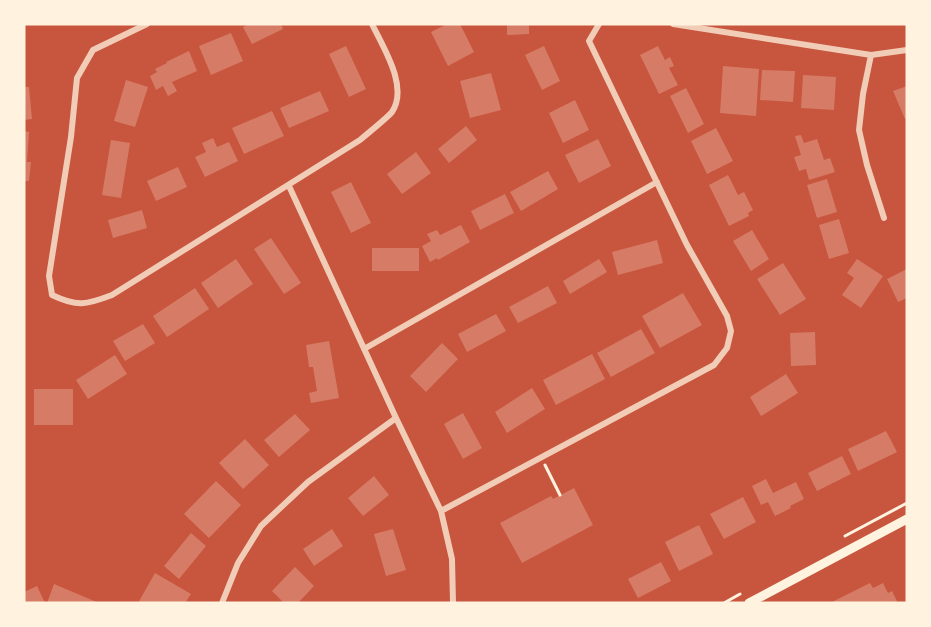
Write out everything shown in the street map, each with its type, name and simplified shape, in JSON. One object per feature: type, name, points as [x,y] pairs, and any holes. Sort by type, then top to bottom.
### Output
[{"type":"main road","points":[[749,603],[907,519]]},
{"type":"street","points":[[147,24],[93,50],[77,78],[49,276],[52,295],[68,302],[91,303],[112,295],[360,140],[392,111],[398,95],[397,78],[372,24]]},
{"type":"street","points":[[441,512],[714,365],[727,348],[731,331],[727,316],[687,245],[589,41],[599,24]]},
{"type":"street","points":[[673,24],[871,55],[907,50]]},
{"type":"street","points":[[871,55],[859,130],[867,165],[884,218]]},
{"type":"street","points":[[364,349],[657,182]]},
{"type":"street","points":[[289,186],[441,512],[452,559],[453,603]]},
{"type":"street","points":[[222,603],[238,563],[261,526],[308,482],[396,418]]},
{"type":"path","points":[[541,457],[560,495]]},
{"type":"building","points":[[249,24],[281,24],[283,29],[252,44],[243,27]]},
{"type":"building","points":[[447,24],[460,24],[474,52],[448,66],[431,32]]},
{"type":"building","points":[[507,24],[529,24],[529,34],[507,35]]},
{"type":"building","points":[[231,33],[243,61],[211,75],[199,46]]},
{"type":"building","points":[[346,46],[366,89],[349,97],[329,54]]},
{"type":"building","points":[[544,46],[560,81],[542,90],[525,55]]},
{"type":"building","points":[[658,46],[665,60],[670,57],[674,66],[669,68],[678,85],[659,94],[640,55]]},
{"type":"building","points":[[189,51],[197,71],[172,82],[177,91],[168,96],[163,86],[156,90],[150,76],[157,72],[155,69]]},
{"type":"building","points":[[723,66],[759,69],[756,116],[720,113]]},
{"type":"building","points":[[762,70],[795,71],[793,102],[760,100]]},
{"type":"building","points":[[491,73],[501,110],[470,118],[460,81]]},
{"type":"building","points":[[803,75],[836,77],[834,110],[801,108]]},
{"type":"building","points":[[126,80],[148,87],[135,127],[114,121]]},
{"type":"building","points":[[907,86],[907,118],[905,119],[893,91]]},
{"type":"building","points":[[24,87],[29,87],[32,119],[24,120]]},
{"type":"building","points":[[686,88],[704,124],[688,133],[670,96]]},
{"type":"building","points":[[320,91],[329,111],[289,128],[280,108]]},
{"type":"building","points":[[575,100],[589,130],[563,143],[549,113]]},
{"type":"building","points":[[272,111],[284,136],[244,154],[232,128]]},
{"type":"building","points":[[466,126],[477,140],[449,163],[438,149]]},
{"type":"building","points":[[716,128],[733,161],[707,174],[691,141]]},
{"type":"building","points":[[24,131],[29,132],[27,162],[31,162],[29,181],[24,181]]},
{"type":"building","points":[[801,135],[804,143],[817,139],[824,160],[830,158],[835,172],[809,180],[806,169],[799,171],[794,157],[801,155],[795,136]]},
{"type":"building","points":[[213,138],[217,147],[229,142],[238,161],[205,177],[195,157],[206,152],[202,143]]},
{"type":"building","points":[[598,139],[611,166],[579,183],[565,155]]},
{"type":"building","points":[[111,140],[130,143],[121,198],[102,195]]},
{"type":"building","points":[[416,152],[431,173],[402,194],[387,174]]},
{"type":"building","points":[[178,167],[187,187],[156,201],[147,181]]},
{"type":"building","points":[[548,171],[558,189],[521,211],[510,192]]},
{"type":"building","points":[[728,175],[738,195],[744,192],[753,210],[748,213],[749,216],[729,226],[709,185]]},
{"type":"building","points":[[827,179],[837,212],[817,218],[807,185]]},
{"type":"building","points":[[351,182],[371,223],[351,233],[331,192]]},
{"type":"building","points":[[505,194],[514,213],[480,230],[471,211]]},
{"type":"building","points":[[142,210],[147,228],[113,238],[108,220]]},
{"type":"building","points":[[839,219],[849,253],[829,259],[819,225]]},
{"type":"building","points":[[461,225],[470,242],[430,262],[422,246],[431,241],[427,234],[437,230],[440,235]]},
{"type":"building","points":[[752,230],[769,259],[751,271],[733,241]]},
{"type":"building","points":[[271,238],[301,283],[284,294],[254,249]]},
{"type":"building","points":[[657,240],[663,263],[618,275],[612,252]]},
{"type":"building","points":[[372,248],[419,248],[419,271],[372,271]]},
{"type":"building","points":[[236,259],[253,284],[218,308],[201,283]]},
{"type":"building","points":[[599,259],[607,272],[570,294],[563,281]]},
{"type":"building","points":[[857,259],[883,276],[861,308],[842,295],[854,278],[847,273]]},
{"type":"building","points":[[783,263],[806,299],[780,315],[757,279]]},
{"type":"building","points":[[907,269],[907,298],[898,302],[887,279]]},
{"type":"building","points":[[548,286],[557,303],[518,323],[509,307]]},
{"type":"building","points":[[195,288],[209,309],[167,337],[153,316]]},
{"type":"building","points":[[683,293],[702,325],[660,348],[642,316]]},
{"type":"building","points":[[496,314],[506,331],[467,352],[458,334]]},
{"type":"building","points":[[143,324],[155,343],[125,361],[113,341]]},
{"type":"building","points":[[641,329],[655,353],[611,377],[597,353]]},
{"type":"building","points":[[815,332],[816,365],[791,366],[790,333]]},
{"type":"building","points":[[329,341],[339,398],[311,403],[309,393],[317,391],[313,367],[309,367],[306,345]]},
{"type":"building","points":[[442,343],[458,359],[426,392],[410,376]]},
{"type":"building","points":[[592,354],[605,379],[556,405],[543,380]]},
{"type":"building","points":[[115,355],[127,374],[88,399],[76,380]]},
{"type":"building","points":[[786,374],[798,393],[761,416],[750,397]]},
{"type":"building","points":[[532,388],[545,409],[507,433],[495,412]]},
{"type":"building","points":[[34,389],[73,389],[73,425],[34,425]]},
{"type":"building","points":[[463,413],[482,448],[463,459],[444,424]]},
{"type":"building","points":[[295,414],[310,430],[279,457],[264,440]]},
{"type":"building","points":[[886,431],[897,452],[858,471],[848,449]]},
{"type":"building","points":[[245,439],[269,465],[243,489],[219,463]]},
{"type":"building","points":[[842,456],[851,474],[817,491],[808,473]]},
{"type":"building","points":[[374,476],[389,495],[363,516],[348,498]]},
{"type":"building","points":[[766,479],[773,493],[796,482],[804,499],[775,516],[768,502],[761,505],[752,486]]},
{"type":"building","points":[[216,481],[241,505],[209,538],[184,514]]},
{"type":"building","points":[[574,488],[593,525],[522,563],[500,523],[551,496],[553,499]]},
{"type":"building","points":[[743,497],[756,522],[724,539],[710,514]]},
{"type":"building","points":[[699,525],[713,554],[679,571],[665,542]]},
{"type":"building","points":[[332,529],[343,546],[314,566],[303,549]]},
{"type":"building","points":[[393,529],[406,570],[386,576],[374,534]]},
{"type":"building","points":[[191,533],[206,546],[179,579],[164,566]]},
{"type":"building","points":[[661,562],[671,581],[638,598],[628,579]]},
{"type":"building","points":[[295,567],[314,586],[298,603],[284,603],[272,591]]},
{"type":"building","points":[[155,573],[191,594],[185,603],[138,603]]},
{"type":"building","points":[[870,583],[873,588],[883,583],[888,593],[892,591],[897,601],[893,603],[830,603]]},
{"type":"building","points":[[54,584],[99,603],[47,603]]},
{"type":"building","points":[[37,586],[45,603],[24,603],[24,592]]}]
